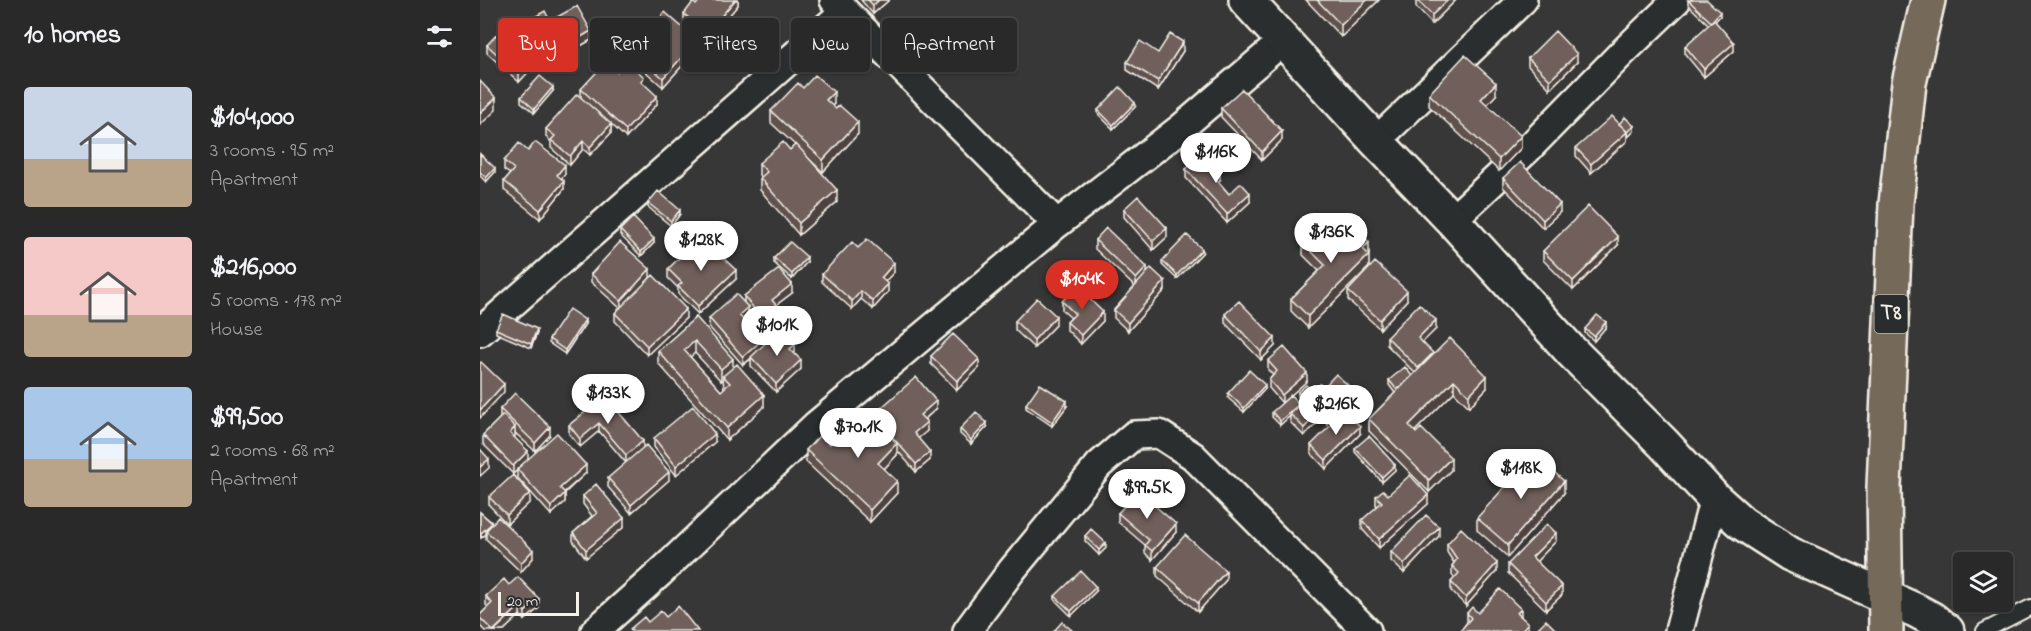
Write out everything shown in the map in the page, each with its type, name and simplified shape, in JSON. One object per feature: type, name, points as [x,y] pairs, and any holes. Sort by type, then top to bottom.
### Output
[{"type":"highway","name":"T8","points":[[1886,631],[1884,487],[1896,204],[1909,83],[1928,0]]},
{"type":"street","points":[[1245,0],[1452,220],[1571,351],[1664,444],[1714,498],[1742,523],[1790,554],[1946,627]]},
{"type":"street","points":[[1376,141],[1523,0]]},
{"type":"street","points":[[1452,220],[1527,150],[1677,0]]},
{"type":"street","points":[[482,325],[839,5],[1057,224]]},
{"type":"street","points":[[595,631],[660,573],[816,425],[1057,224],[1181,128],[1283,41]]},
{"type":"street","points":[[967,631],[1012,570],[1099,465],[1134,435],[1159,434],[1193,456],[1367,631]]},
{"type":"street","points":[[1679,631],[1714,498]]},
{"type":"lane","points":[[1984,631],[2031,607]]},
{"type":"building","points":[[700,0],[735,0],[720,18],[689,18],[684,14],[693,2],[696,5]]},
{"type":"building","points":[[868,0],[879,0],[873,5]]},
{"type":"building","points":[[1317,0],[1367,0],[1341,25]]},
{"type":"building","points":[[1417,0],[1448,0],[1432,15]]},
{"type":"building","points":[[1688,0],[1707,0],[1720,12],[1711,22]]},
{"type":"building","points":[[577,6],[590,32],[578,39],[578,18],[555,18]]},
{"type":"building","points":[[545,11],[548,18],[533,18]]},
{"type":"building","points":[[665,12],[682,27],[682,57],[670,70],[670,18],[660,18]]},
{"type":"building","points":[[1714,20],[1734,43],[1704,69],[1685,46]]},
{"type":"building","points":[[1555,31],[1577,54],[1550,80],[1528,58]]},
{"type":"building","points":[[498,33],[498,55],[487,45]]},
{"type":"building","points":[[1170,34],[1183,42],[1158,81],[1127,62],[1140,41],[1158,53]]},
{"type":"building","points":[[1465,55],[1496,83],[1481,99],[1521,136],[1499,159],[1429,94]]},
{"type":"building","points":[[597,72],[639,72],[644,77],[641,81],[657,96],[626,130],[581,89]]},
{"type":"building","points":[[656,72],[668,72],[663,78]]},
{"type":"building","points":[[815,75],[834,92],[826,100],[836,109],[839,105],[858,122],[823,160],[771,111],[798,83],[803,88]]},
{"type":"building","points":[[540,76],[553,87],[534,109],[521,97]]},
{"type":"building","points":[[480,81],[496,98],[480,113]]},
{"type":"building","points":[[1120,87],[1135,103],[1113,125],[1098,110]]},
{"type":"building","points":[[1242,89],[1282,131],[1262,152],[1221,108]]},
{"type":"building","points":[[577,94],[611,124],[590,147],[583,141],[570,156],[551,140],[555,136],[546,129]]},
{"type":"building","points":[[1612,116],[1627,132],[1591,164],[1576,148]]},
{"type":"building","points":[[1625,117],[1634,126],[1628,132],[1619,124]]},
{"type":"building","points":[[535,142],[565,165],[557,175],[564,181],[540,210],[504,181],[514,169],[504,161],[519,143],[528,151]]},
{"type":"building","points":[[783,142],[790,150],[796,144],[837,190],[799,223],[760,178],[767,172],[759,163]]},
{"type":"building","points":[[1203,153],[1220,171],[1214,177],[1229,194],[1241,183],[1250,193],[1227,214],[1186,169]]},
{"type":"building","points":[[480,154],[495,168],[486,178],[480,172]]},
{"type":"building","points":[[1520,162],[1560,204],[1543,220],[1503,178]]},
{"type":"building","points":[[658,191],[680,210],[671,221],[648,203]]},
{"type":"building","points":[[1138,196],[1167,228],[1153,241],[1124,209]]},
{"type":"building","points":[[1588,206],[1618,237],[1573,281],[1543,251]]},
{"type":"building","points":[[633,217],[654,239],[641,252],[620,230]]},
{"type":"building","points":[[1334,222],[1346,234],[1353,226],[1369,242],[1363,249],[1369,255],[1308,316],[1291,299],[1325,265],[1303,243],[1321,226],[1326,231]]},
{"type":"building","points":[[1106,228],[1147,267],[1136,279],[1095,240]]},
{"type":"building","points":[[1187,235],[1202,249],[1177,275],[1162,261]]},
{"type":"building","points":[[867,239],[894,263],[881,278],[888,284],[873,301],[861,291],[852,301],[822,274],[852,242],[858,248]]},
{"type":"building","points":[[705,241],[736,270],[698,306],[678,286],[682,283],[668,269],[694,243],[699,248]]},
{"type":"building","points":[[620,242],[650,269],[621,301],[591,274]]},
{"type":"building","points":[[790,242],[807,257],[792,274],[774,258]]},
{"type":"building","points":[[1375,262],[1407,291],[1380,320],[1348,291]]},
{"type":"building","points":[[1151,268],[1165,281],[1128,323],[1114,310]]},
{"type":"building","points":[[779,269],[792,284],[772,300],[785,316],[770,329],[744,296]]},
{"type":"building","points":[[653,275],[686,309],[647,346],[615,313]]},
{"type":"building","points":[[1077,287],[1103,312],[1081,335],[1067,322],[1075,314],[1062,301]]},
{"type":"building","points":[[736,294],[748,307],[739,315],[754,332],[756,330],[764,338],[743,357],[709,318]]},
{"type":"building","points":[[1037,298],[1056,316],[1034,340],[1015,321]]},
{"type":"building","points":[[1239,301],[1275,338],[1261,352],[1225,314]]},
{"type":"building","points":[[1419,304],[1436,320],[1418,338],[1433,353],[1418,368],[1387,337]]},
{"type":"building","points":[[569,309],[585,320],[565,350],[549,339]]},
{"type":"building","points":[[503,314],[537,329],[531,344],[496,329]]},
{"type":"building","points":[[1597,315],[1606,322],[1594,336],[1585,329]]},
{"type":"building","points":[[696,317],[733,359],[721,369],[695,341],[684,350],[721,391],[730,383],[723,376],[737,364],[764,395],[727,428],[658,351]]},
{"type":"building","points":[[780,329],[795,344],[790,349],[801,360],[776,384],[751,357]]},
{"type":"building","points":[[953,334],[979,359],[957,381],[931,356]]},
{"type":"building","points":[[1450,338],[1487,376],[1469,395],[1454,380],[1409,425],[1416,433],[1421,428],[1451,458],[1429,480],[1369,419]]},
{"type":"building","points":[[1284,347],[1307,373],[1282,395],[1269,380],[1277,371],[1268,361]]},
{"type":"building","points":[[480,363],[504,384],[480,410]]},
{"type":"building","points":[[1405,367],[1412,376],[1397,390],[1389,380]]},
{"type":"building","points":[[1249,370],[1265,385],[1244,408],[1228,393]]},
{"type":"building","points":[[1336,374],[1353,390],[1341,402],[1324,387]]},
{"type":"building","points":[[916,377],[936,401],[920,415],[927,422],[914,433],[930,452],[916,464],[873,415]]},
{"type":"building","points":[[1040,384],[1067,401],[1052,422],[1026,404]]},
{"type":"building","points":[[1320,384],[1339,402],[1327,415],[1321,410],[1304,428],[1290,414]]},
{"type":"building","points":[[1306,385],[1312,390],[1304,398],[1298,392]]},
{"type":"building","points":[[515,393],[550,427],[535,443],[500,409]]},
{"type":"building","points":[[1291,395],[1299,404],[1280,421],[1272,412]]},
{"type":"building","points":[[605,396],[643,441],[626,455],[599,423],[580,439],[569,425]]},
{"type":"building","points":[[693,406],[715,434],[676,466],[654,438]]},
{"type":"building","points":[[862,410],[897,443],[878,463],[897,481],[870,510],[806,450],[820,435],[830,444]]},
{"type":"building","points":[[1345,411],[1360,426],[1326,460],[1311,445]]},
{"type":"building","points":[[976,412],[987,423],[971,440],[960,429]]},
{"type":"building","points":[[503,415],[515,427],[510,433],[528,451],[513,466],[483,435]]},
{"type":"building","points":[[557,433],[586,465],[560,488],[565,493],[551,507],[517,469]]},
{"type":"building","points":[[1369,436],[1395,465],[1382,477],[1355,448]]},
{"type":"building","points":[[646,445],[669,472],[631,505],[608,478]]},
{"type":"building","points":[[480,449],[489,459],[480,467]]},
{"type":"building","points":[[1534,454],[1564,481],[1508,545],[1477,518]]},
{"type":"building","points":[[513,475],[530,493],[507,515],[489,497]]},
{"type":"building","points":[[1410,475],[1428,495],[1379,539],[1362,520],[1382,502],[1376,496],[1383,490],[1388,495]]},
{"type":"building","points":[[596,484],[624,518],[586,550],[573,533],[597,513],[583,496]]},
{"type":"building","points":[[1138,491],[1176,524],[1152,551],[1145,545],[1149,540],[1118,513]]},
{"type":"building","points":[[480,512],[492,523],[481,533],[480,532]]},
{"type":"building","points":[[1426,515],[1439,527],[1404,564],[1391,552]]},
{"type":"building","points":[[498,517],[533,550],[521,563],[486,531]]},
{"type":"building","points":[[1547,524],[1556,533],[1532,557],[1562,586],[1546,602],[1508,564]]},
{"type":"building","points":[[1461,528],[1497,563],[1466,598],[1451,582],[1459,573],[1452,566],[1457,559],[1447,544]]},
{"type":"building","points":[[1091,529],[1106,543],[1099,550],[1085,536]]},
{"type":"building","points":[[1185,535],[1226,571],[1198,603],[1157,567]]},
{"type":"building","points":[[1081,571],[1096,587],[1071,611],[1055,596]]},
{"type":"building","points":[[518,577],[539,599],[525,612],[520,606],[493,631],[480,618],[480,615],[492,603],[486,596],[504,579],[509,585]]},
{"type":"building","points":[[1500,589],[1521,609],[1517,613],[1528,623],[1521,631],[1462,631],[1471,618],[1467,613],[1472,607],[1478,613]]},
{"type":"building","points":[[678,606],[698,631],[631,631],[630,629],[644,617],[648,622],[661,611],[666,617]]},
{"type":"building","points":[[1546,620],[1557,631],[1535,631]]},
{"type":"building","points":[[1062,622],[1073,631],[1054,631]]}]
